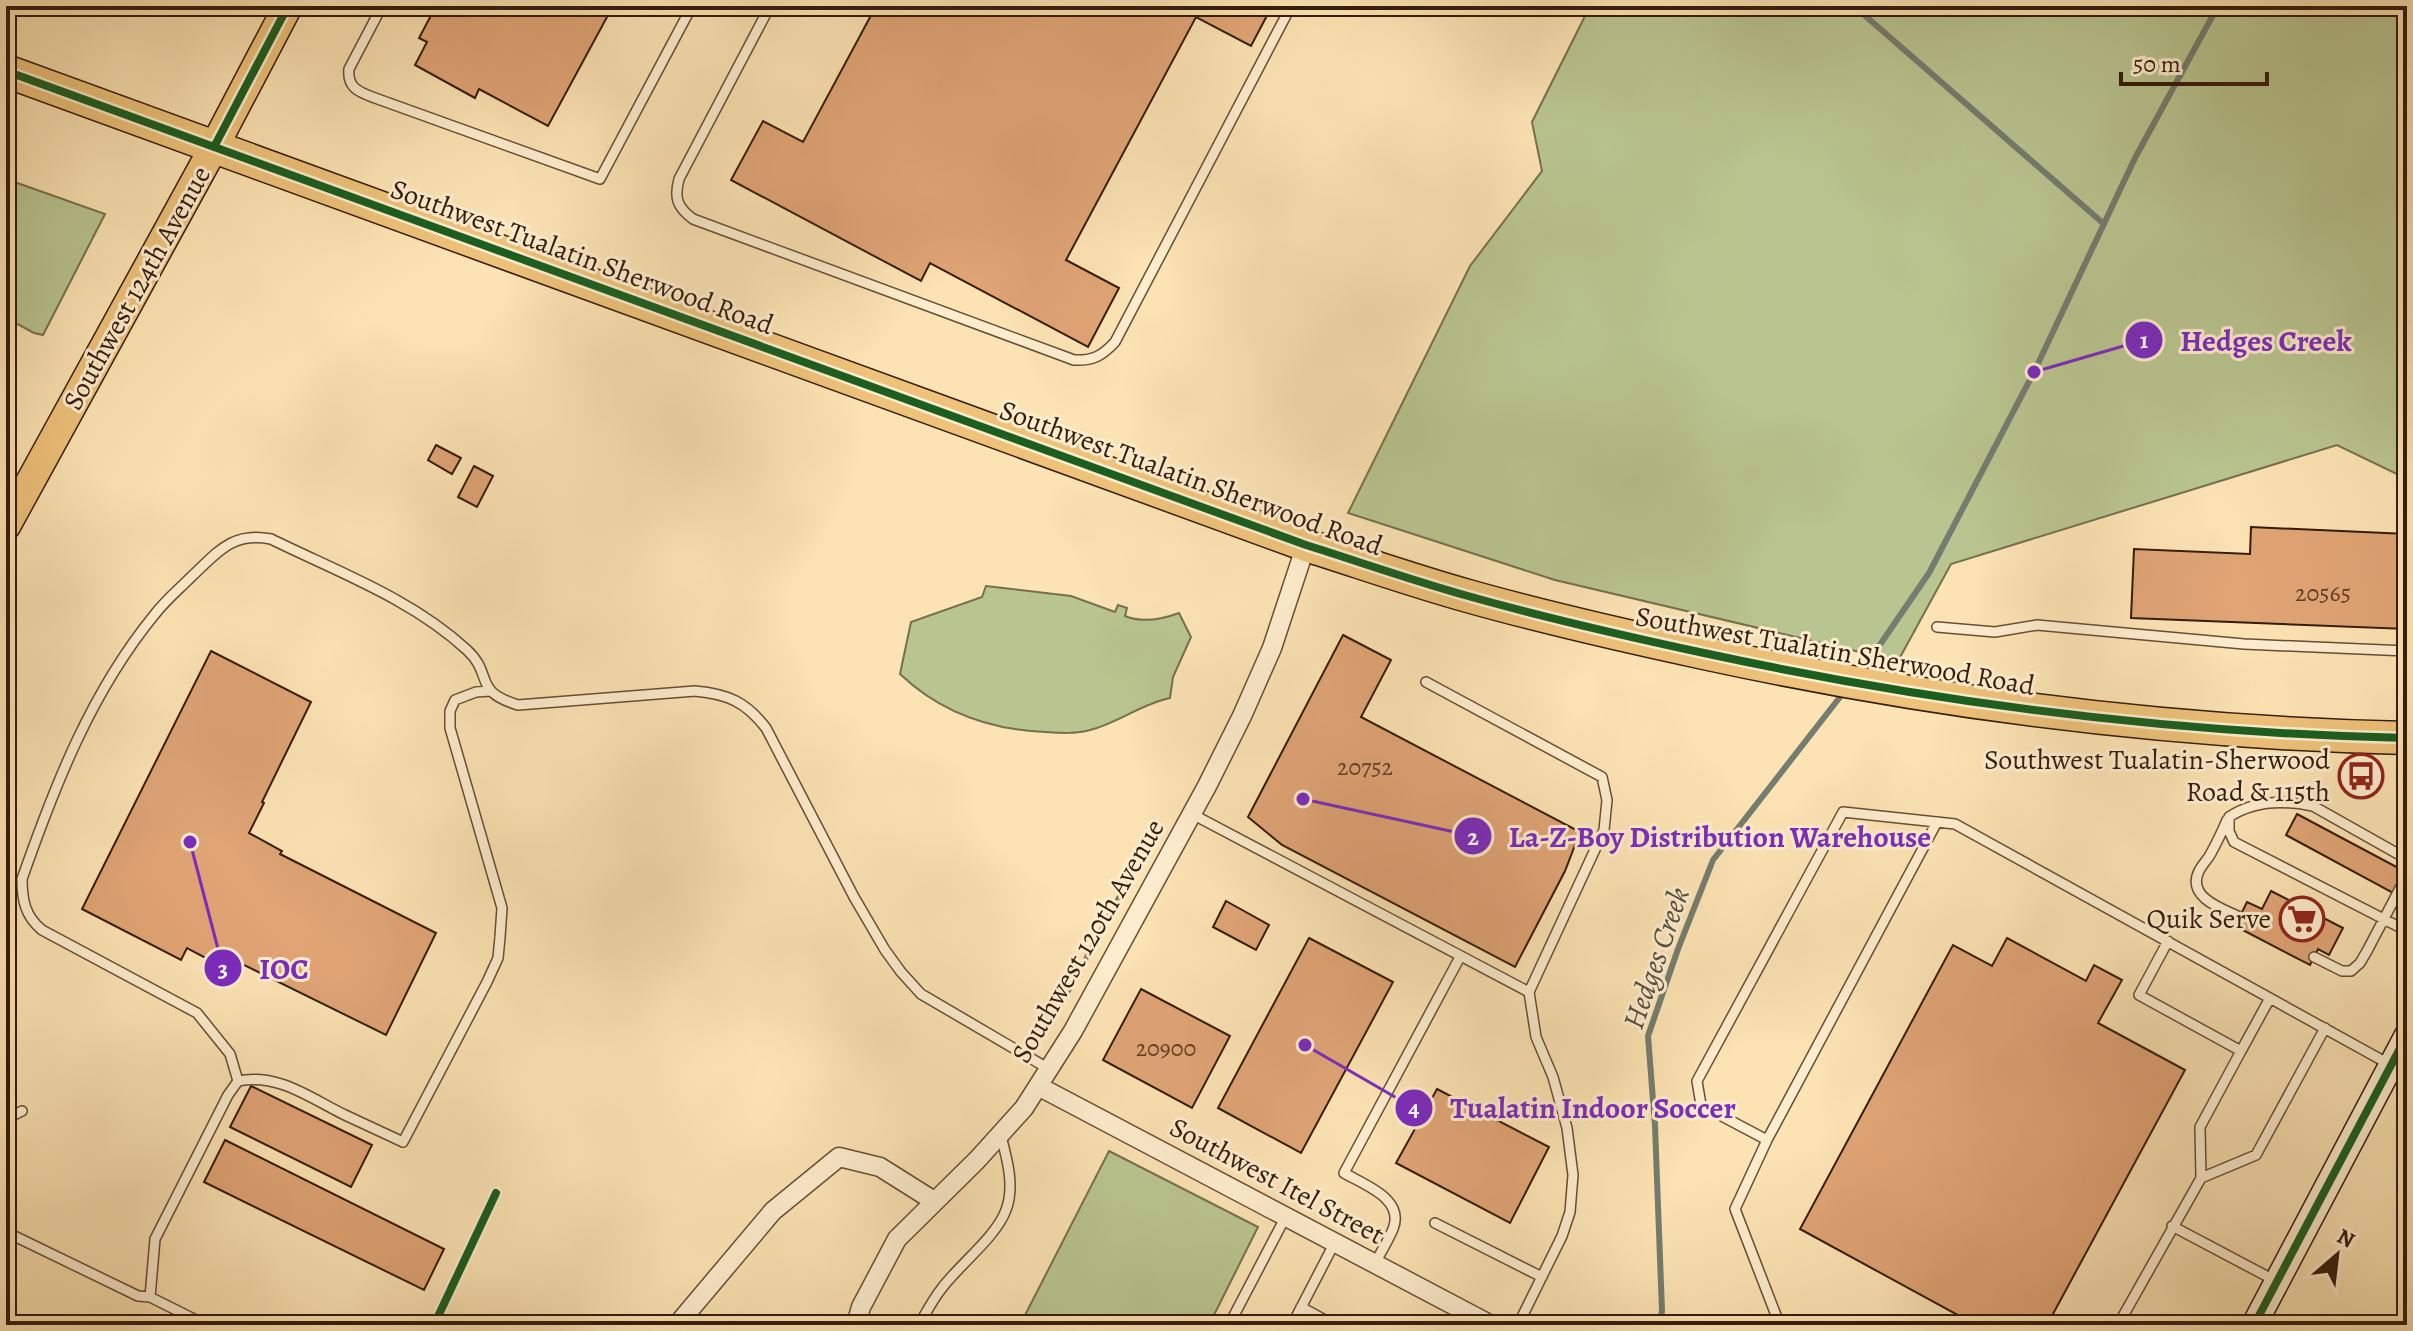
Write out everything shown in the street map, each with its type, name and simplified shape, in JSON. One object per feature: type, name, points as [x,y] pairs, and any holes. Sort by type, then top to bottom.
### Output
[{"type":"highway","name":"Southwest Tualatin Sherwood Road","points":[[6,71],[1306,545],[1469,596],[1627,636],[1788,671],[1911,693],[2154,724],[2407,738]]},
{"type":"main road","name":"Southwest 124th Avenue","points":[[6,526],[288,6]]},
{"type":"street","name":"Southwest 120th Avenue","points":[[856,1325],[861,1307],[897,1239],[1024,1108],[1073,1031],[1242,716],[1272,648],[1306,545]]},
{"type":"street","points":[[2254,1325],[2400,1069],[2407,1035]]},
{"type":"street","name":"Southwest Itel Street","points":[[1038,1086],[1491,1325]]},
{"type":"street","points":[[677,1325],[773,1211],[839,1157],[880,1167],[934,1201]]},
{"type":"lane","points":[[382,6],[349,69],[348,78],[352,87],[600,179],[692,6]]},
{"type":"lane","points":[[770,6],[679,179],[675,195],[680,209],[693,219],[722,230],[1070,359],[1089,361],[1104,354],[1115,342],[1291,6]]},
{"type":"lane","points":[[238,1081],[230,1054],[197,1013],[33,923],[26,912],[22,879],[83,723],[100,692],[160,607],[218,551],[237,538],[254,535],[271,539],[415,609],[469,652],[479,664],[490,691],[500,699],[518,705],[695,691],[717,693],[753,711],[766,728],[854,897],[901,972],[921,994],[1049,1069]]},
{"type":"lane","points":[[1937,627],[1995,632],[2037,625],[2244,644],[2407,651]]},
{"type":"lane","points":[[1426,682],[1602,777],[1607,800],[1604,830],[1529,992],[1536,1037],[1553,1077],[1567,1128],[1573,1175],[1570,1212],[1562,1236],[1518,1325]]},
{"type":"lane","points":[[150,1297],[155,1239],[238,1081],[254,1078],[284,1084],[403,1142],[498,958],[502,908],[450,728],[450,711],[455,700],[476,692],[490,691]]},
{"type":"lane","points":[[2240,917],[2209,903],[2195,881],[2229,817],[2253,804],[2298,803],[2313,806],[2407,859]]},
{"type":"lane","points":[[1767,1140],[1701,1105],[1697,1081],[1843,812],[1955,824],[2400,1069]]},
{"type":"lane","points":[[1192,814],[1529,992]]},
{"type":"lane","points":[[2229,817],[2229,831],[2234,842],[2407,931]]},
{"type":"lane","points":[[1780,1324],[1735,1209],[1767,1140],[1937,822]]},
{"type":"lane","points":[[2314,957],[2342,971],[2351,971],[2360,963],[2407,875]]},
{"type":"lane","points":[[2168,941],[2139,995],[2241,1051]]},
{"type":"lane","points":[[1375,1263],[1394,1227],[1396,1213],[1387,1199],[1344,1173],[1460,957]]},
{"type":"lane","points":[[2118,1325],[2201,1178],[2200,1127],[2270,998]]},
{"type":"lane","points":[[2201,1178],[2256,1155],[2325,1028]]},
{"type":"lane","points":[[6,1119],[22,1111]]},
{"type":"lane","points":[[919,1325],[942,1288],[997,1225],[1006,1210],[1010,1191],[1001,1134]]},
{"type":"lane","points":[[434,1325],[496,1193]]},
{"type":"lane","points":[[1229,1325],[1286,1216]]},
{"type":"lane","points":[[1435,1223],[1542,1277]]},
{"type":"lane","points":[[2172,1226],[2277,1281]]},
{"type":"lane","points":[[6,1232],[206,1325]]},
{"type":"lane","points":[[1292,1325],[1335,1242]]},
{"type":"lane","points":[[1301,1307],[1334,1325]]},
{"type":"green space","points":[[1590,6],[2407,6],[2407,479],[2337,445],[1951,564],[1898,661],[1555,580],[1348,513],[1470,266],[1542,171],[1532,122]]},
{"type":"green space","points":[[6,179],[105,214],[43,335],[6,318]]},
{"type":"green space","points":[[986,586],[1071,596],[1115,612],[1118,605],[1127,608],[1125,616],[1145,620],[1179,613],[1191,637],[1173,677],[1170,698],[1100,727],[1068,733],[986,723],[932,699],[900,674],[911,622],[982,597]]},
{"type":"green space","points":[[1146,844],[1053,1023],[1050,1022]]},
{"type":"green space","points":[[1109,1151],[1258,1227],[1209,1325],[1020,1325]]},
{"type":"building","points":[[436,6],[613,6],[548,126],[479,89],[475,98],[415,65],[427,42],[419,38]]},
{"type":"building","points":[[876,6],[1272,6],[1251,46],[1196,17],[1066,260],[1119,288],[1088,347],[930,263],[921,281],[731,180],[763,121],[803,142]]},
{"type":"building","points":[[436,445],[461,458],[452,474],[428,460]]},
{"type":"building","points":[[474,466],[493,476],[477,507],[458,497]]},
{"type":"building","points":[[2251,527],[2407,534],[2407,629],[2131,618],[2134,549],[2250,554]]},
{"type":"building","points":[[1343,635],[1391,660],[1361,717],[1580,832],[1565,871],[1515,967],[1282,845],[1248,817]]},
{"type":"building","points":[[211,651],[311,702],[249,833],[282,851],[280,854],[436,933],[386,1035],[220,953],[215,963],[187,948],[181,960],[82,909]]},
{"type":"building","points":[[2297,814],[2404,871],[2393,893],[2286,835]]},
{"type":"building","points":[[2271,891],[2343,928],[2329,955],[2318,949],[2310,965],[2235,926],[2247,902],[2262,909]]},
{"type":"building","points":[[1226,901],[1269,925],[1256,950],[1213,927]]},
{"type":"building","points":[[1309,938],[1393,982],[1301,1153],[1218,1108]]},
{"type":"building","points":[[2007,938],[2086,981],[2094,965],[2122,980],[2098,1023],[2185,1070],[2047,1325],[1976,1325],[1800,1229],[1953,945],[1992,966]]},
{"type":"building","points":[[1141,989],[1230,1036],[1192,1108],[1103,1060]]},
{"type":"building","points":[[251,1086],[372,1145],[351,1187],[230,1127]]},
{"type":"building","points":[[1437,1089],[1549,1147],[1510,1223],[1396,1163]]},
{"type":"building","points":[[225,1140],[444,1249],[424,1290],[204,1182]]},
{"type":"waterway","points":[[1854,6],[2104,224]]},
{"type":"waterway","name":"Hedges Creek","points":[[1864,668],[1929,573],[2034,372],[2135,158],[2218,6]]},
{"type":"waterway","name":"Hedges Creek","points":[[1659,1325],[1662,1311],[1655,1126],[1648,1036],[1713,860],[1840,697]]},
{"type":"cycle path","points":[[214,147],[288,6]]},
{"type":"cycle path","points":[[6,71],[1306,545],[1468,596],[1704,653],[1966,701],[2230,730],[2407,738]]},
{"type":"cycle path","points":[[2254,1325],[2407,1035]]},
{"type":"cycle path","points":[[434,1325],[496,1193]]},
{"type":"place","name":"Hedges Creek","points":[[2034,372]]},
{"type":"place","name":"Southwest Tualatin-Sherwood Road & 115th","points":[[2361,776]]},
{"type":"place","name":"La-Z-Boy Distribution Warehouse","points":[[1303,799]]},
{"type":"place","name":"IOC","points":[[190,842]]},
{"type":"place","name":"Quik Serve","points":[[2302,919]]},
{"type":"place","name":"Tualatin Indoor Soccer","points":[[1305,1045]]}]
